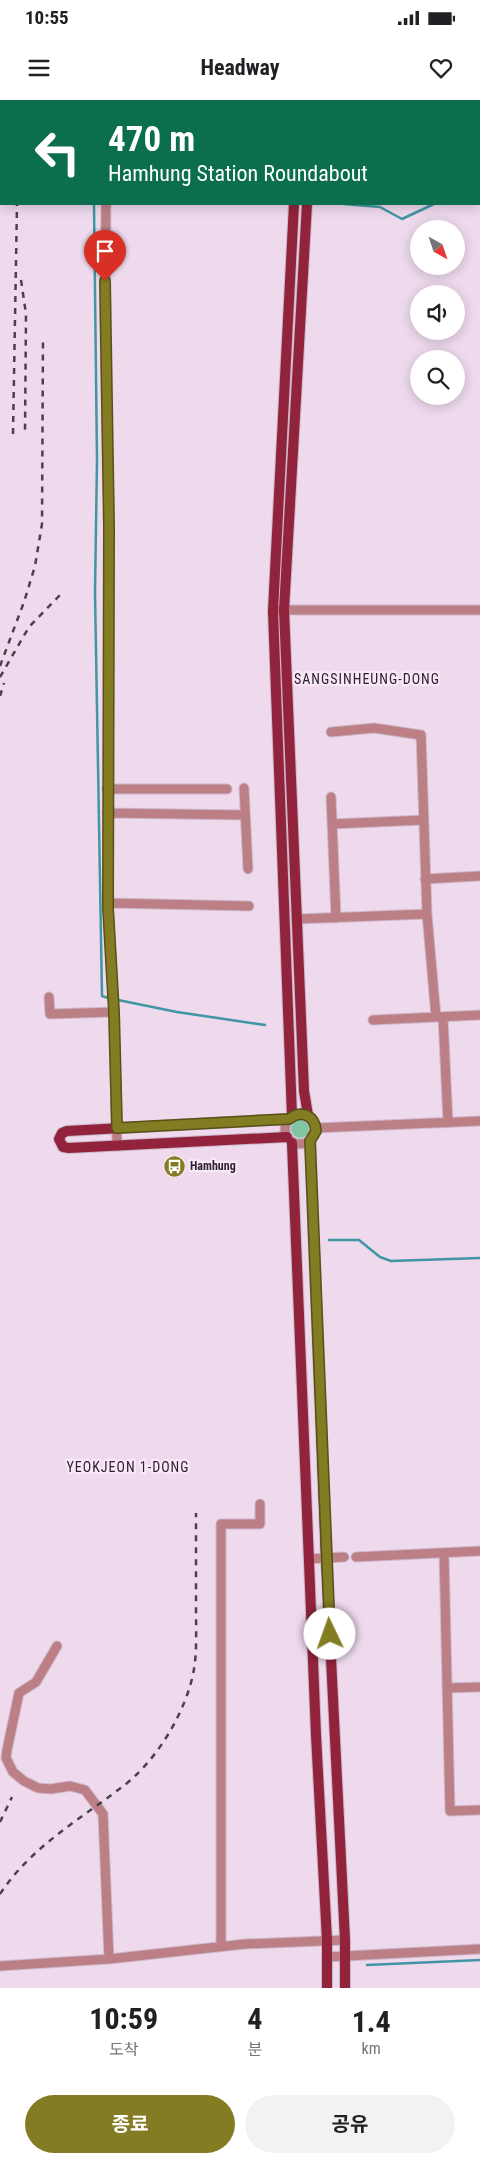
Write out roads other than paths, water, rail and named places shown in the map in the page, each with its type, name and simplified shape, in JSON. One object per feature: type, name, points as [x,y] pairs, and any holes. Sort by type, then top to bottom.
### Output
[{"type":"main road","points":[[294,205],[273,611],[291,1117],[67,1130],[62,1133],[59,1139],[63,1147],[68,1148],[289,1140],[310,1559],[327,1940],[327,1988]]},
{"type":"main road","points":[[307,205],[284,610],[304,1091],[308,1115]]},
{"type":"main road","points":[[310,1141],[326,1558],[345,1940],[345,1988]]},
{"type":"street","points":[[106,205],[105,314],[109,527],[108,903],[114,1012],[117,1146]]},
{"type":"street","points":[[273,611],[480,610]]},
{"type":"street","points":[[331,732],[374,728],[421,735],[427,914],[440,1017],[448,1123]]},
{"type":"street","points":[[244,788],[248,869]]},
{"type":"street","points":[[107,789],[227,790]]},
{"type":"street","points":[[331,797],[336,918]]},
{"type":"street","points":[[107,813],[245,815]]},
{"type":"street","points":[[332,824],[424,820]]},
{"type":"street","points":[[426,879],[480,876]]},
{"type":"street","points":[[108,903],[249,906]]},
{"type":"street","points":[[296,918],[427,914]]},
{"type":"street","points":[[49,996],[50,1014],[114,1012]]},
{"type":"street","points":[[373,1020],[480,1015]]},
{"type":"street","points":[[300,1114],[308,1115],[316,1128],[314,1137],[303,1145],[289,1140],[285,1128],[291,1117],[300,1114]]},
{"type":"street","points":[[316,1128],[480,1121]]},
{"type":"street","points":[[221,1946],[221,1524],[260,1524],[260,1504]]},
{"type":"street","points":[[356,1557],[480,1551]]},
{"type":"street","points":[[444,1553],[450,1811],[480,1810]]},
{"type":"street","points":[[310,1559],[344,1557]]},
{"type":"street","points":[[57,1646],[36,1682],[19,1693],[6,1758],[13,1772],[24,1781],[38,1788],[51,1789],[70,1786],[85,1790],[103,1814],[109,1960]]},
{"type":"street","points":[[447,1688],[480,1687]]},
{"type":"street","points":[[0,1966],[109,1960],[221,1946],[345,1940]]},
{"type":"street","points":[[327,1957],[480,1949]]},
{"type":"waterway","points":[[94,205],[97,460],[95,592],[102,996],[108,998]]},
{"type":"waterway","points":[[356,205],[380,207],[402,219],[432,205]]},
{"type":"waterway","points":[[118,1000],[177,1012],[265,1025]]},
{"type":"waterway","points":[[329,1240],[359,1240],[380,1257],[391,1261],[480,1258]]},
{"type":"waterway","points":[[367,1965],[480,1960]]},
{"type":"railway","points":[[13,434],[17,205]]},
{"type":"railway","points":[[21,280],[26,314],[25,434]]},
{"type":"railway","points":[[0,666],[24,602],[35,566],[42,524],[43,337]]},
{"type":"railway","points":[[0,677],[29,627],[60,595]]},
{"type":"railway","points":[[0,696],[4,683]]},
{"type":"railway","points":[[0,1894],[12,1877],[41,1848],[135,1776],[158,1750],[177,1718],[185,1702],[195,1662],[196,1513]]},
{"type":"railway","points":[[0,1822],[12,1797]]},
{"type":"place","name":"Hamhung","points":[[174,1166]]},
{"type":"district","name":"SANGSINHEUNG-DONG","points":[[367,679]]},
{"type":"district","name":"YEOKJEON 1-DONG","points":[[128,1467]]}]
